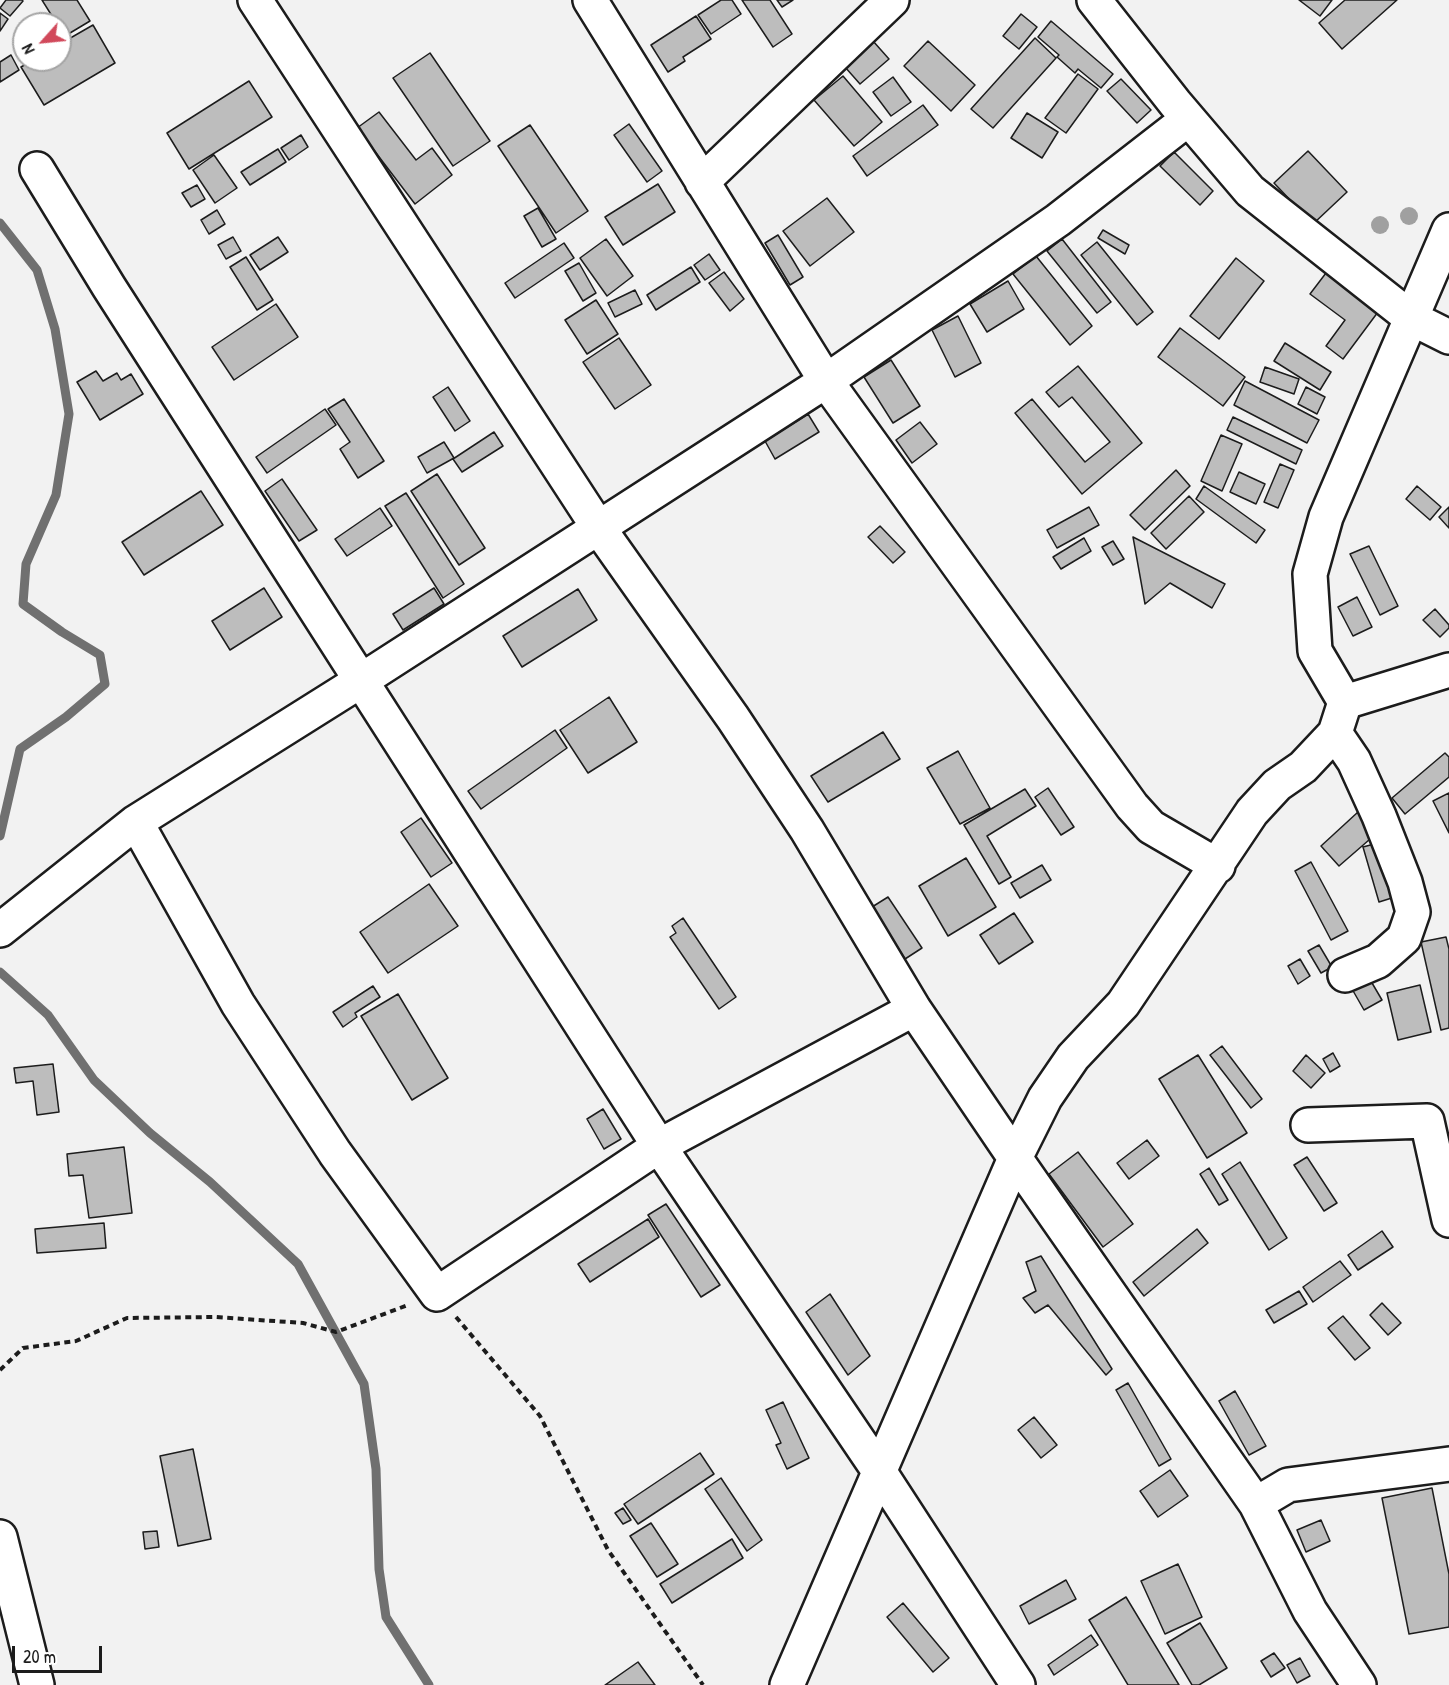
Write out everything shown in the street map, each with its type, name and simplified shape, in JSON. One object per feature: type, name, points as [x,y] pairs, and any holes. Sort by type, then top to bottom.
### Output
[{"type":"street","points":[[255,0],[598,527],[733,718],[801,820],[914,1009],[1256,1504],[1310,1611],[1359,1685]]},
{"type":"street","points":[[590,0],[826,381],[1132,806],[1151,827],[1218,866]]},
{"type":"street","points":[[702,182],[892,0]]},
{"type":"street","points":[[1094,0],[1188,119],[1250,191],[1411,318],[1449,337]]},
{"type":"street","points":[[0,930],[136,822],[362,680],[826,381],[1049,226],[1188,119]]},
{"type":"street","points":[[37,169],[109,287],[659,1146],[879,1471],[1018,1685]]},
{"type":"street","points":[[787,1685],[1015,1158],[1045,1098],[1073,1057],[1123,1004],[1218,866],[1252,812],[1277,785],[1303,767],[1335,733],[1345,702],[1315,651],[1310,574],[1326,517],[1449,230]]},
{"type":"street","points":[[1345,702],[1449,670]]},
{"type":"street","points":[[1335,733],[1354,761],[1379,816],[1405,882],[1413,912],[1404,938],[1378,961],[1345,975]]},
{"type":"street","points":[[136,822],[238,1004],[335,1153],[437,1294],[659,1146],[914,1009]]},
{"type":"street","points":[[1308,1125],[1438,1118],[1449,1220]]},
{"type":"street","points":[[1256,1504],[1288,1485],[1449,1464]]},
{"type":"street","points":[[0,1537],[37,1685]]},
{"type":"path","points":[[0,1370],[22,1348],[76,1341],[127,1318],[215,1317],[303,1323],[336,1332],[437,1294],[540,1416],[608,1550],[703,1685]]},
{"type":"building","points":[[6,0],[23,1],[10,16],[0,8]]},
{"type":"building","points":[[42,0],[77,0],[90,21],[72,32],[72,12],[50,12]]},
{"type":"building","points":[[721,0],[732,0],[741,14],[711,34],[698,15]]},
{"type":"building","points":[[742,0],[770,0],[792,34],[773,47]]},
{"type":"building","points":[[777,0],[793,0],[782,7]]},
{"type":"building","points":[[1299,0],[1332,0],[1320,16]]},
{"type":"building","points":[[1345,0],[1397,0],[1342,49],[1319,23]]},
{"type":"building","points":[[0,13],[8,19],[0,31]]},
{"type":"building","points":[[1021,14],[1037,27],[1019,49],[1003,36]]},
{"type":"building","points":[[696,16],[711,39],[683,57],[685,61],[668,72],[651,45]]},
{"type":"building","points":[[1051,21],[1113,74],[1101,88],[1078,69],[1075,73],[1038,37]]},
{"type":"building","points":[[93,25],[115,63],[44,105],[24,72],[72,72],[72,37]]},
{"type":"building","points":[[1035,38],[1056,58],[993,128],[971,109]]},
{"type":"building","points":[[873,41],[889,59],[860,84],[845,67]]},
{"type":"building","points":[[928,41],[975,85],[951,111],[904,66]]},
{"type":"building","points":[[430,53],[490,141],[453,166],[393,78]]},
{"type":"building","points":[[11,55],[12,72],[16,72],[0,82],[0,62]]},
{"type":"building","points":[[1078,74],[1098,89],[1066,133],[1045,118]]},
{"type":"building","points":[[843,76],[882,122],[854,146],[814,100]]},
{"type":"building","points":[[893,77],[911,102],[891,116],[873,92]]},
{"type":"building","points":[[1121,79],[1151,110],[1137,123],[1107,91]]},
{"type":"building","points":[[249,81],[272,117],[189,169],[167,133]]},
{"type":"building","points":[[923,105],[938,125],[867,176],[853,156]]},
{"type":"building","points":[[379,112],[416,160],[432,148],[452,175],[415,204],[357,128]]},
{"type":"building","points":[[1027,113],[1058,132],[1042,158],[1011,138]]},
{"type":"building","points":[[629,124],[662,171],[647,182],[614,135]]},
{"type":"building","points":[[530,125],[588,211],[556,233],[498,146]]},
{"type":"building","points":[[301,135],[308,147],[289,160],[281,148]]},
{"type":"building","points":[[278,149],[286,162],[250,185],[241,172]]},
{"type":"building","points":[[1308,151],[1347,192],[1313,224],[1274,183]]},
{"type":"building","points":[[1174,152],[1213,191],[1200,205],[1160,166]]},
{"type":"building","points":[[214,155],[237,188],[215,203],[193,170]]},
{"type":"building","points":[[658,184],[675,212],[623,245],[605,217]]},
{"type":"building","points":[[197,185],[205,199],[191,207],[182,193]]},
{"type":"building","points":[[827,198],[854,232],[810,266],[783,231]]},
{"type":"building","points":[[538,208],[556,239],[542,247],[524,216]]},
{"type":"building","points":[[217,210],[225,224],[209,234],[201,220]]},
{"type":"building","points":[[1103,230],[1129,245],[1125,254],[1098,238]]},
{"type":"building","points":[[778,235],[803,277],[790,285],[765,243]]},
{"type":"building","points":[[233,237],[241,251],[226,259],[218,245]]},
{"type":"building","points":[[278,237],[288,252],[260,270],[250,255]]},
{"type":"building","points":[[606,239],[633,276],[607,296],[580,258]]},
{"type":"building","points":[[1062,239],[1111,302],[1097,313],[1047,251]]},
{"type":"building","points":[[1097,242],[1153,312],[1137,325],[1081,255]]},
{"type":"building","points":[[564,243],[574,258],[515,298],[505,283]]},
{"type":"building","points":[[709,254],[720,270],[705,280],[694,265]]},
{"type":"building","points":[[1036,256],[1092,326],[1070,345],[1013,274]]},
{"type":"building","points":[[246,257],[273,300],[257,310],[230,267]]},
{"type":"building","points":[[1236,258],[1264,281],[1219,339],[1190,316]]},
{"type":"building","points":[[579,263],[596,293],[583,301],[565,271]]},
{"type":"building","points":[[691,267],[700,282],[656,310],[647,295]]},
{"type":"building","points":[[724,272],[744,299],[730,311],[709,283]]},
{"type":"building","points":[[1326,273],[1378,312],[1343,359],[1326,346],[1345,320],[1310,294]]},
{"type":"building","points":[[1008,281],[1024,309],[987,332],[970,304]]},
{"type":"building","points":[[635,290],[642,304],[615,317],[608,303]]},
{"type":"building","points":[[596,300],[618,334],[587,354],[565,320]]},
{"type":"building","points":[[276,304],[298,337],[234,380],[212,347]]},
{"type":"building","points":[[958,316],[981,363],[955,377],[932,330]]},
{"type":"building","points":[[1180,328],[1245,377],[1223,406],[1158,357]]},
{"type":"building","points":[[619,338],[651,385],[615,409],[583,362]]},
{"type":"building","points":[[1285,343],[1331,372],[1320,390],[1274,361]]},
{"type":"building","points":[[891,360],[920,406],[893,423],[864,377]]},
{"type":"building","points":[[1078,366],[1142,443],[1082,494],[1015,413],[1032,399],[1085,462],[1110,442],[1072,397],[1059,407],[1046,392]]},
{"type":"building","points":[[1265,367],[1299,379],[1294,394],[1260,382]]},
{"type":"building","points":[[96,371],[103,381],[117,373],[121,380],[131,374],[143,394],[100,420],[77,382]]},
{"type":"building","points":[[1245,381],[1319,420],[1307,443],[1234,405]]},
{"type":"building","points":[[448,387],[470,421],[455,431],[433,397]]},
{"type":"building","points":[[1306,387],[1325,397],[1317,414],[1298,404]]},
{"type":"building","points":[[344,399],[384,461],[358,478],[340,449],[350,442],[328,409]]},
{"type":"building","points":[[325,409],[336,425],[267,473],[256,457]]},
{"type":"building","points":[[808,414],[819,432],[775,459],[765,441]]},
{"type":"building","points":[[1233,417],[1302,450],[1296,464],[1227,430]]},
{"type":"building","points":[[920,422],[937,444],[912,463],[896,440]]},
{"type":"building","points":[[494,432],[503,446],[462,472],[453,459]]},
{"type":"building","points":[[1221,435],[1242,444],[1222,491],[1201,481]]},
{"type":"building","points":[[444,442],[454,458],[427,473],[418,457]]},
{"type":"building","points":[[1280,464],[1294,470],[1278,508],[1264,502]]},
{"type":"building","points":[[1176,470],[1190,486],[1145,530],[1130,515]]},
{"type":"building","points":[[1239,472],[1265,484],[1256,504],[1230,492]]},
{"type":"building","points":[[437,474],[485,548],[459,565],[411,491]]},
{"type":"building","points":[[282,479],[317,530],[299,541],[265,491]]},
{"type":"building","points":[[1204,486],[1265,530],[1256,543],[1196,499]]},
{"type":"building","points":[[1417,486],[1441,507],[1430,520],[1406,499]]},
{"type":"building","points":[[201,491],[223,525],[144,575],[122,542]]},
{"type":"building","points":[[406,493],[464,584],[443,598],[385,506]]},
{"type":"building","points":[[1189,496],[1204,512],[1166,549],[1151,533]]},
{"type":"building","points":[[1089,507],[1099,525],[1057,548],[1047,530]]},
{"type":"building","points":[[1449,507],[1449,528],[1439,517]]},
{"type":"building","points":[[380,508],[392,526],[347,556],[335,539]]},
{"type":"building","points":[[880,526],[905,552],[893,563],[868,537]]},
{"type":"building","points":[[1133,537],[1225,584],[1212,608],[1170,583],[1145,604]]},
{"type":"building","points":[[1084,538],[1091,551],[1061,569],[1053,557]]},
{"type":"building","points":[[1113,541],[1124,559],[1113,565],[1102,547]]},
{"type":"building","points":[[1369,546],[1398,606],[1380,615],[1350,554]]},
{"type":"building","points":[[264,588],[282,617],[230,650],[212,621]]},
{"type":"building","points":[[434,588],[444,604],[403,630],[393,614]]},
{"type":"building","points":[[578,589],[597,620],[522,667],[503,636]]},
{"type":"building","points":[[1357,597],[1372,627],[1353,636],[1338,607]]},
{"type":"building","points":[[1435,609],[1449,625],[1440,637],[1423,620]]},
{"type":"building","points":[[609,697],[637,742],[588,773],[560,730]]},
{"type":"building","points":[[555,730],[567,748],[481,809],[468,791]]},
{"type":"building","points":[[883,732],[900,759],[828,802],[811,776]]},
{"type":"building","points":[[958,751],[990,808],[960,824],[927,768]]},
{"type":"building","points":[[1445,753],[1449,757],[1449,777],[1405,814],[1392,798]]},
{"type":"building","points":[[1048,788],[1074,827],[1061,835],[1035,797]]},
{"type":"building","points":[[1025,789],[1036,806],[987,836],[1011,877],[999,884],[964,825]]},
{"type":"building","points":[[1449,793],[1449,833],[1433,801]]},
{"type":"building","points":[[1358,812],[1377,833],[1339,866],[1321,846]]},
{"type":"building","points":[[421,818],[452,863],[431,877],[401,832]]},
{"type":"building","points":[[1378,843],[1395,897],[1379,902],[1363,847]]},
{"type":"building","points":[[966,858],[996,907],[948,936],[919,886]]},
{"type":"building","points":[[1311,862],[1348,931],[1331,940],[1295,871]]},
{"type":"building","points":[[1042,865],[1051,880],[1020,898],[1011,883]]},
{"type":"building","points":[[429,884],[458,926],[388,973],[360,932]]},
{"type":"building","points":[[888,897],[922,948],[905,959],[872,907]]},
{"type":"building","points":[[1014,913],[1033,942],[999,964],[980,935]]},
{"type":"building","points":[[683,918],[736,997],[719,1009],[670,937],[676,933],[672,926]]},
{"type":"building","points":[[1446,937],[1449,949],[1449,1028],[1441,1030],[1421,942]]},
{"type":"building","points":[[1319,945],[1332,967],[1321,973],[1308,951]]},
{"type":"building","points":[[1300,959],[1310,976],[1298,984],[1288,966]]},
{"type":"building","points":[[1365,971],[1382,1000],[1364,1010],[1348,982]]},
{"type":"building","points":[[1420,985],[1431,1032],[1398,1040],[1387,993]]},
{"type":"building","points":[[373,986],[380,997],[355,1013],[357,1017],[343,1027],[333,1012]]},
{"type":"building","points":[[398,994],[448,1078],[412,1100],[361,1016]]},
{"type":"building","points":[[1222,1046],[1262,1099],[1251,1108],[1210,1055]]},
{"type":"building","points":[[1333,1053],[1340,1066],[1330,1072],[1323,1059]]},
{"type":"building","points":[[1198,1055],[1247,1133],[1207,1158],[1159,1079]]},
{"type":"building","points":[[1306,1055],[1325,1073],[1311,1088],[1293,1071]]},
{"type":"building","points":[[53,1064],[59,1112],[37,1115],[33,1081],[16,1083],[14,1068]]},
{"type":"building","points":[[603,1109],[621,1139],[604,1149],[587,1119]]},
{"type":"building","points":[[1147,1140],[1159,1156],[1129,1179],[1117,1163]]},
{"type":"building","points":[[124,1147],[132,1213],[89,1218],[83,1175],[69,1176],[67,1154]]},
{"type":"building","points":[[1078,1152],[1133,1224],[1103,1247],[1049,1174]]},
{"type":"building","points":[[1307,1157],[1337,1203],[1324,1211],[1294,1165]]},
{"type":"building","points":[[1240,1162],[1287,1238],[1269,1250],[1222,1174]]},
{"type":"building","points":[[1209,1168],[1228,1200],[1219,1205],[1200,1174]]},
{"type":"building","points":[[666,1204],[720,1285],[701,1297],[648,1215]]},
{"type":"building","points":[[648,1219],[659,1237],[590,1282],[578,1264]]},
{"type":"building","points":[[104,1223],[106,1248],[37,1253],[35,1229]]},
{"type":"building","points":[[1197,1229],[1208,1243],[1144,1296],[1133,1282]]},
{"type":"building","points":[[1382,1231],[1393,1247],[1358,1270],[1348,1255]]},
{"type":"building","points":[[1041,1256],[1112,1369],[1106,1375],[1048,1305],[1035,1313],[1023,1298],[1036,1291],[1026,1262]]},
{"type":"building","points":[[1340,1261],[1351,1275],[1313,1302],[1303,1287]]},
{"type":"building","points":[[1299,1291],[1307,1304],[1274,1323],[1266,1310]]},
{"type":"building","points":[[830,1294],[870,1356],[848,1375],[806,1312]]},
{"type":"building","points":[[1382,1303],[1401,1323],[1388,1335],[1370,1315]]},
{"type":"building","points":[[1343,1316],[1370,1348],[1355,1360],[1328,1328]]},
{"type":"building","points":[[1128,1383],[1171,1459],[1159,1466],[1116,1390]]},
{"type":"building","points":[[1235,1391],[1266,1446],[1249,1455],[1219,1401]]},
{"type":"building","points":[[783,1402],[809,1458],[787,1469],[776,1445],[781,1443],[766,1410]]},
{"type":"building","points":[[1034,1417],[1057,1445],[1041,1458],[1018,1430]]},
{"type":"building","points":[[193,1449],[211,1539],[178,1546],[160,1456]]},
{"type":"building","points":[[700,1453],[714,1474],[638,1524],[624,1504]]},
{"type":"building","points":[[1170,1470],[1188,1496],[1158,1517],[1140,1491]]},
{"type":"building","points":[[721,1478],[762,1540],[747,1551],[705,1489]]},
{"type":"building","points":[[1432,1488],[1449,1574],[1449,1627],[1409,1634],[1382,1498]]},
{"type":"building","points":[[623,1508],[631,1520],[623,1524],[615,1513]]},
{"type":"building","points":[[1321,1520],[1330,1541],[1306,1552],[1297,1530]]},
{"type":"building","points":[[651,1523],[678,1564],[657,1577],[630,1536]]},
{"type":"building","points":[[157,1531],[159,1547],[145,1549],[143,1532]]},
{"type":"building","points":[[732,1539],[743,1558],[672,1603],[660,1584]]},
{"type":"building","points":[[1178,1564],[1202,1617],[1165,1634],[1141,1581]]},
{"type":"building","points":[[1066,1580],[1076,1599],[1029,1624],[1020,1606]]},
{"type":"building","points":[[1126,1597],[1179,1685],[1128,1685],[1089,1620]]},
{"type":"building","points":[[903,1603],[949,1658],[933,1672],[887,1617]]},
{"type":"building","points":[[1200,1623],[1227,1668],[1199,1685],[1192,1685],[1167,1643]]},
{"type":"building","points":[[1091,1635],[1098,1645],[1054,1675],[1048,1665]]},
{"type":"building","points":[[1274,1653],[1285,1668],[1271,1677],[1261,1661]]},
{"type":"building","points":[[1300,1658],[1310,1676],[1297,1683],[1287,1665]]},
{"type":"building","points":[[638,1662],[655,1685],[605,1685]]},
{"type":"waterway","points":[[0,223],[37,270],[55,329],[69,414],[56,495],[26,564],[23,604],[62,632],[100,655],[105,684],[66,717],[20,749],[0,836]]},
{"type":"waterway","points":[[0,972],[48,1015],[94,1080],[150,1133],[210,1182],[298,1264],[364,1384],[376,1469],[379,1569],[386,1617],[429,1685]]}]
